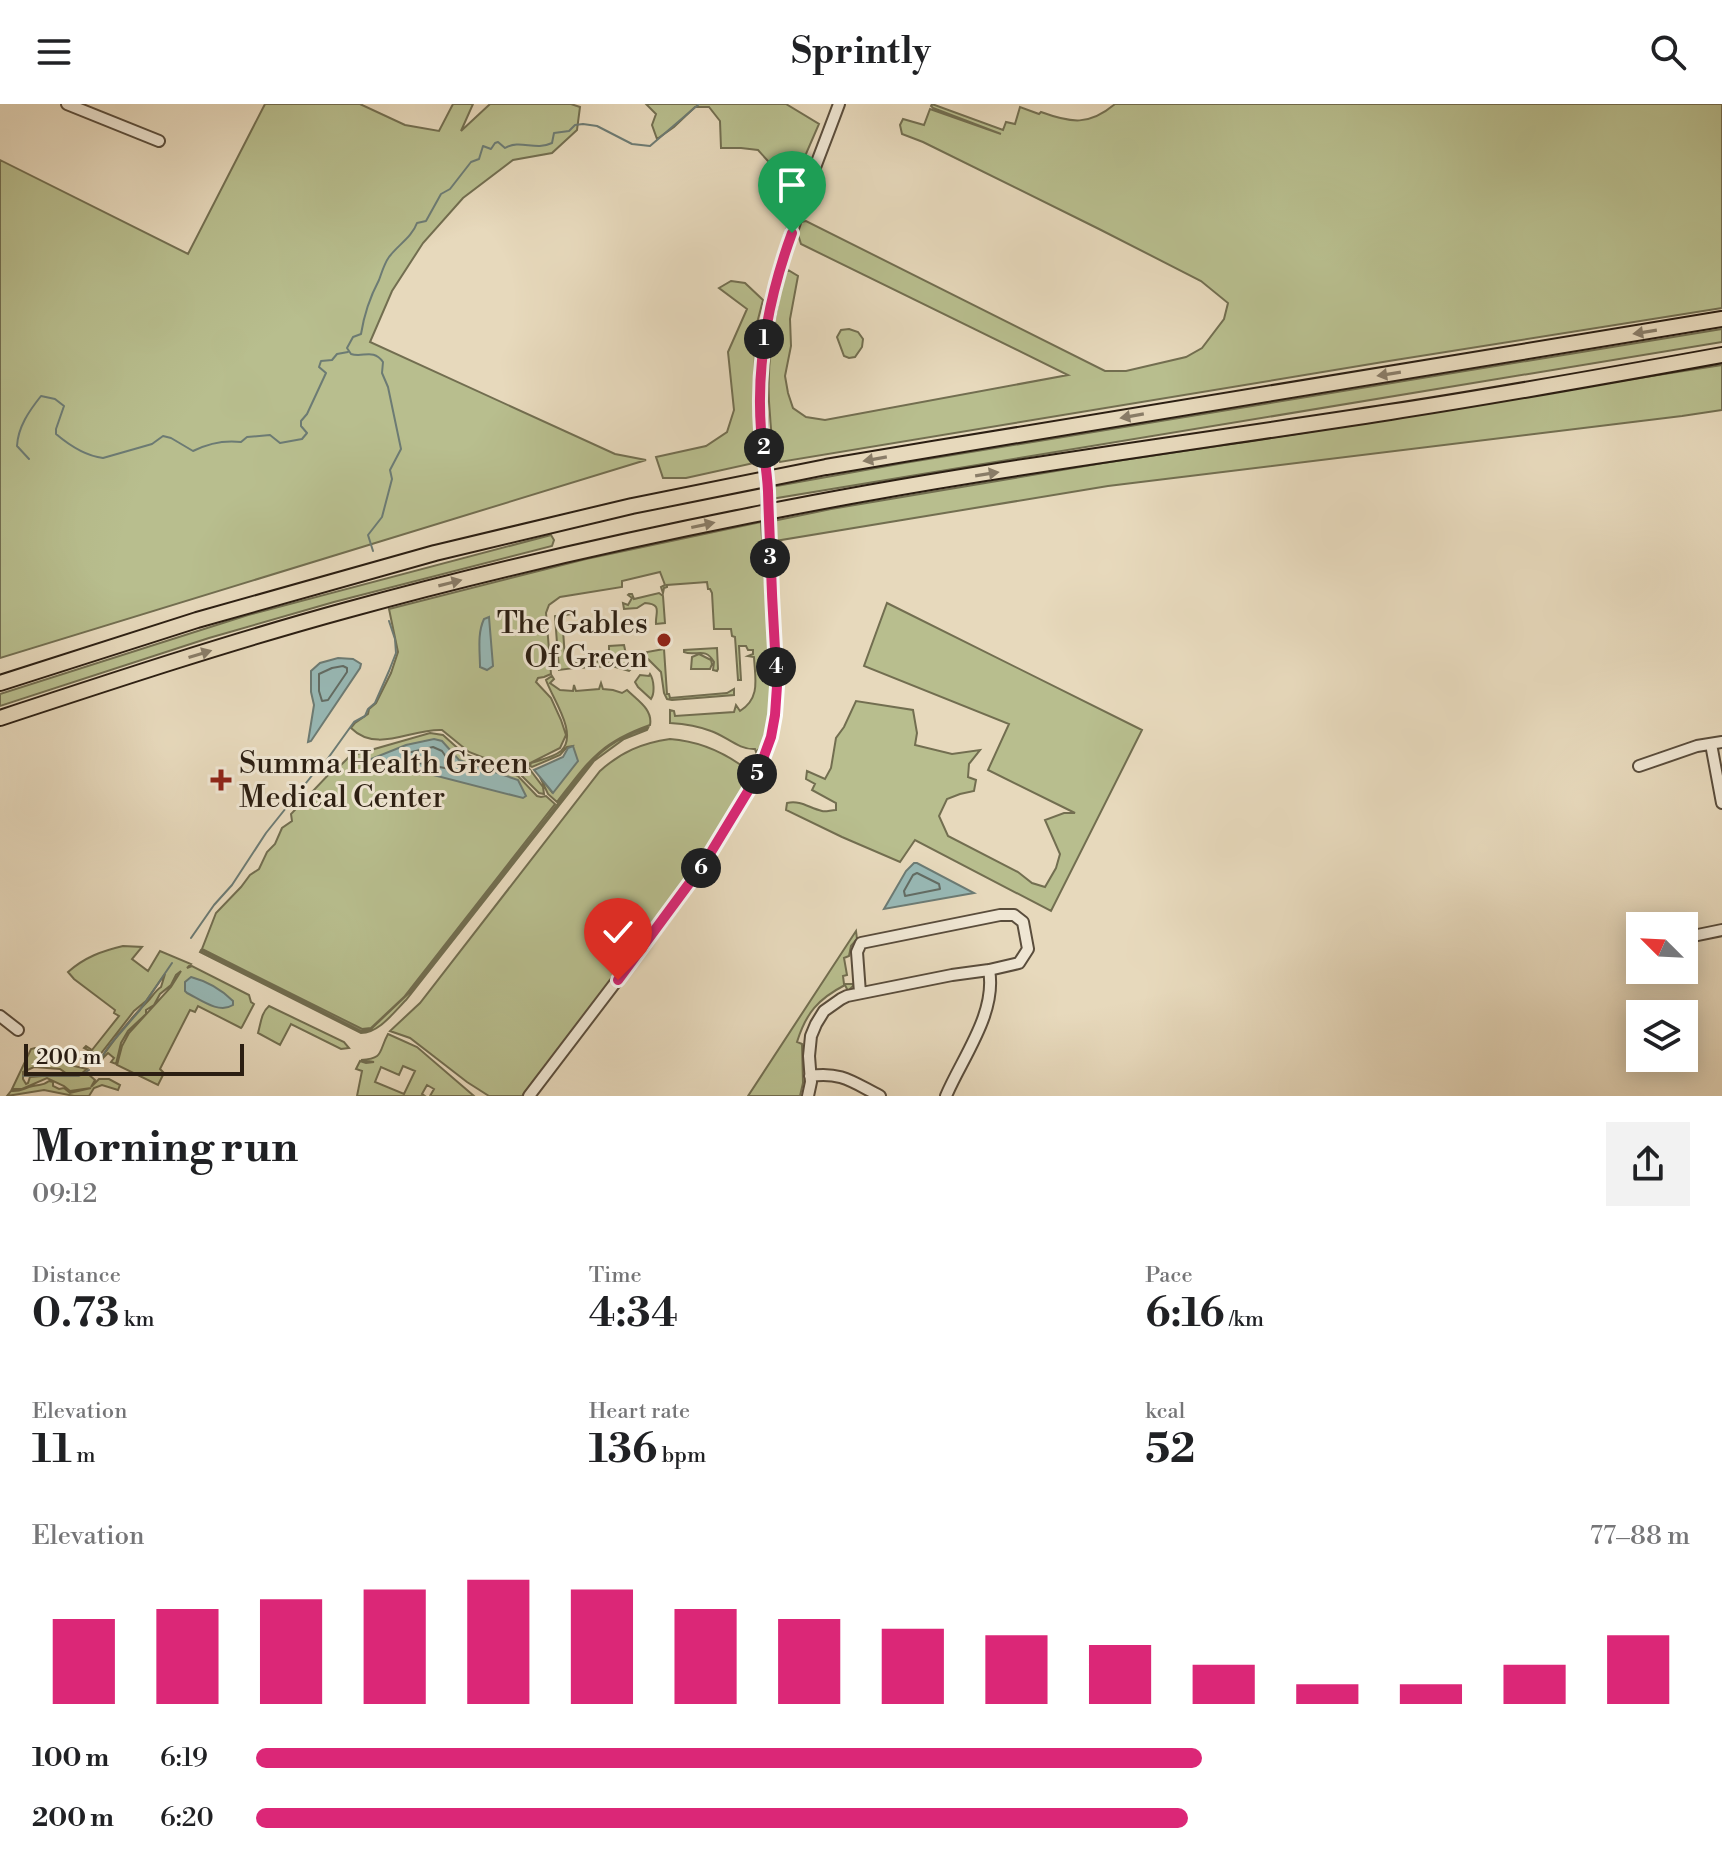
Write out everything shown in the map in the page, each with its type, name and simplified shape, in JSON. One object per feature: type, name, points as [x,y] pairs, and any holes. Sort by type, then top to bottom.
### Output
[{"type":"highway","points":[[0,683],[197,620],[356,575],[632,506],[948,446],[1722,319]]},
{"type":"highway","points":[[0,718],[125,676],[414,592],[534,562],[754,514],[1069,460],[1546,387],[1722,355]]},
{"type":"highway","points":[[0,724],[125,676]]},
{"type":"street","points":[[67,104],[159,141]]},
{"type":"street","points":[[529,1096],[705,862],[756,778],[771,737],[777,686],[760,387],[762,355],[770,304],[788,243],[839,104]]},
{"type":"street","points":[[1639,766],[1697,746],[1716,743],[1722,803]]},
{"type":"street","points":[[808,1096],[811,1036],[824,1011],[841,999],[860,993],[1019,963],[1028,949],[1023,922],[1014,915],[1000,915],[861,943],[857,952],[860,993]]},
{"type":"street","points":[[1698,935],[1722,930]]},
{"type":"street","points":[[946,1096],[990,1000],[989,970]]},
{"type":"street","points":[[0,1016],[18,1030]]},
{"type":"street","points":[[810,1076],[828,1073],[844,1077],[880,1096]]},
{"type":"green space","points":[[265,104],[360,104],[405,125],[439,131],[453,104],[473,104],[461,131],[490,104],[571,104],[580,107],[577,130],[552,153],[513,160],[463,198],[423,243],[392,291],[370,342],[615,454],[646,460],[0,658],[0,160],[188,254]]},
{"type":"green space","points":[[646,104],[786,104],[819,124],[799,170],[777,171],[758,150],[721,148],[720,121],[709,107],[695,107],[657,139],[652,125],[656,114]]},
{"type":"green space","points":[[932,104],[1003,130],[1006,122],[1015,124],[1020,107],[1039,114],[1080,120],[1097,116],[1115,104],[1722,104],[1722,308],[780,462],[771,433],[769,379],[777,309],[784,273],[788,270],[798,276],[785,376],[793,408],[806,417],[825,420],[1068,375],[801,244],[797,231],[801,222],[806,221],[1105,371],[1126,371],[1186,357],[1202,348],[1224,319],[1228,303],[1201,281],[902,134],[900,125],[903,119],[924,125],[930,109],[1001,134],[933,108]]},
{"type":"green space","points":[[731,281],[745,283],[763,300],[755,331],[754,463],[686,478],[663,478],[656,457],[706,446],[727,432],[734,410],[728,352],[747,309],[719,288]]},
{"type":"green space","points":[[1722,329],[1722,342],[771,499],[771,487],[904,463]]},
{"type":"green space","points":[[841,330],[858,332],[863,339],[855,357],[849,358],[844,356],[837,337]]},
{"type":"green space","points":[[1722,365],[1722,410],[1108,486],[775,541],[773,521],[831,509]]},
{"type":"green space","points":[[761,522],[772,692],[765,740],[756,752],[706,729],[670,723],[670,710],[674,711],[675,716],[734,712],[736,705],[740,711],[754,694],[755,672],[754,657],[748,656],[753,654],[753,650],[739,646],[741,680],[738,680],[735,637],[731,629],[714,629],[712,593],[707,582],[667,585],[663,593],[661,587],[665,585],[660,572],[622,581],[622,587],[560,597],[549,605],[546,613],[551,674],[538,678],[536,682],[551,698],[566,735],[560,748],[528,764],[543,787],[544,794],[510,768],[469,752],[442,730],[383,740],[361,735],[351,728],[376,703],[398,652],[389,609],[586,559]]},
{"type":"green space","points":[[551,535],[554,540],[552,546],[209,638],[0,706],[0,694],[248,615]]},
{"type":"green space","points":[[659,593],[663,596],[665,623],[656,624],[657,610],[654,605],[645,603],[637,608],[624,609],[623,603],[628,605],[632,598],[629,594],[634,599]]},
{"type":"green space","points":[[887,603],[1142,730],[1051,911],[915,840],[900,862],[786,810],[787,803],[792,802],[822,811],[836,810],[836,803],[812,790],[815,784],[806,779],[807,771],[825,779],[831,768],[836,738],[856,701],[913,710],[917,733],[915,745],[952,754],[980,750],[969,764],[968,777],[976,780],[974,791],[947,799],[939,816],[948,836],[1018,872],[1032,883],[1045,887],[1056,868],[1060,854],[1045,820],[1064,813],[1075,813],[988,770],[1009,724],[864,666]]},
{"type":"green space","points":[[571,614],[562,616],[565,658],[574,658],[575,668],[559,670],[555,616]]},
{"type":"green space","points":[[624,645],[627,659],[641,660],[629,671],[612,666],[577,668],[576,663],[609,661],[609,646]]},
{"type":"green space","points":[[717,648],[717,671],[713,670],[714,662],[707,654],[684,652],[684,650]]},
{"type":"green space","points":[[664,649],[667,694],[670,698],[727,693],[734,689],[734,695],[667,699],[661,672],[647,658],[647,652]]},
{"type":"green space","points":[[699,654],[711,660],[710,669],[691,669],[692,657]]},
{"type":"green space","points":[[650,674],[654,686],[651,699],[635,682],[640,675]]},
{"type":"green space","points":[[552,676],[554,679],[550,683],[560,690],[573,691],[574,685],[576,691],[599,689],[601,683],[603,689],[622,693],[627,690],[643,705],[650,719],[650,725],[618,739],[596,755],[557,802],[548,794],[540,777],[552,792],[573,746],[567,747],[560,755],[530,766],[558,753],[566,744],[566,726],[546,680]]},
{"type":"green space","points":[[648,728],[624,739],[594,761],[406,1000],[374,1030],[361,1033],[200,952],[361,1031],[370,1030],[410,992],[590,763],[616,741]]},
{"type":"green space","points":[[430,733],[443,735],[463,753],[518,776],[537,796],[546,796],[555,804],[404,997],[371,1028],[362,1029],[202,949],[216,913],[259,869],[282,828],[292,821],[291,814],[331,772],[350,756]]},
{"type":"green space","points":[[670,739],[700,745],[728,757],[745,768],[743,771],[746,770],[748,776],[746,784],[667,905],[522,1096],[489,1096],[410,1038],[390,1031],[420,1003],[600,771],[632,749]]},
{"type":"green space","points":[[856,931],[857,939],[851,946],[849,956],[844,958],[847,975],[843,976],[844,984],[855,984],[848,991],[845,985],[820,1002],[804,1023],[797,1042],[802,1044],[803,1083],[800,1096],[748,1096]]},
{"type":"green space","points":[[123,946],[142,947],[132,959],[148,971],[160,951],[191,964],[187,968],[192,966],[249,995],[254,1004],[242,1027],[198,1006],[195,1012],[190,1010],[160,1069],[164,1073],[158,1085],[117,1065],[129,1033],[171,987],[181,971],[128,1031],[121,1043],[116,1064],[111,1062],[114,1058],[108,1053],[104,1057],[104,1054],[161,987],[165,974],[99,1056],[84,1048],[86,1046],[92,1050],[119,1016],[68,972],[94,955]]},
{"type":"green space","points":[[269,1006],[344,1042],[349,1048],[341,1049],[291,1024],[280,1045],[258,1033]]},
{"type":"green space","points":[[388,1034],[417,1047],[474,1096],[430,1096],[434,1089],[427,1085],[422,1094],[425,1096],[357,1096],[362,1071],[356,1069],[360,1061],[374,1062],[361,1060],[377,1056]],"holes":[[[403,1066],[415,1071],[404,1094],[375,1082],[381,1067],[399,1075]]]},
{"type":"green space","points":[[31,1049],[87,1069],[81,1074],[88,1074],[95,1080],[91,1087],[99,1079],[109,1079],[120,1085],[118,1090],[102,1085],[94,1088],[89,1096],[44,1090],[7,1096],[11,1091],[20,1090],[43,1084],[49,1081],[70,1093],[91,1088],[70,1091],[47,1078],[22,1089],[12,1089]],"holes":[[[34,1067],[60,1069],[67,1074],[30,1077],[26,1084],[23,1079],[23,1072]]]},
{"type":"water","points":[[489,617],[493,666],[487,670],[480,667],[479,643],[484,619]]},
{"type":"water","points":[[338,658],[353,659],[361,664],[360,668],[308,742],[314,705],[311,671],[320,663]]},
{"type":"water","points":[[434,739],[442,741],[459,760],[518,780],[526,796],[523,798],[371,759],[406,745]]},
{"type":"water","points":[[573,746],[578,761],[553,793],[534,770],[563,757]]},
{"type":"water","points":[[914,863],[917,863],[974,893],[884,909]]},
{"type":"water","points":[[191,977],[219,990],[233,1001],[233,1005],[216,1007],[187,993],[185,982]]},
{"type":"waterway","points":[[373,551],[368,535],[382,517],[392,479],[390,470],[401,449],[388,387],[382,373],[383,362],[372,354],[351,354],[347,348],[353,337],[361,334],[370,300],[389,257],[417,223],[426,221],[441,194],[450,189],[471,162],[479,159],[483,146],[491,149],[498,142],[505,148],[546,145],[552,143],[554,133],[569,131],[575,125],[583,124],[597,126],[632,144],[650,146],[699,104]]},
{"type":"waterway","points":[[29,459],[17,446],[19,432],[41,396],[55,399],[64,406],[56,434],[78,449],[103,458],[152,444],[163,436],[193,451],[217,443],[241,442],[247,437],[270,435],[280,443],[302,439],[307,433],[301,421],[326,373],[319,367],[321,361],[332,360],[337,354],[348,352]]},
{"type":"waterway","points":[[191,938],[232,885],[266,833],[354,722],[365,716],[375,703],[396,653],[389,621]]},
{"type":"waterway","points":[[101,1058],[140,1010],[172,963]]},
{"type":"waterway","points":[[23,1076],[79,1076],[89,1070]]},
{"type":"place","name":"The Gables Of Green","points":[[664,640]]},
{"type":"place","name":"Summa Health Green Medical Center","points":[[221,780]]},
{"type":"route","points":[[618,980],[705,862],[756,778],[771,737],[777,686],[760,387],[770,304],[792,233]]}]
